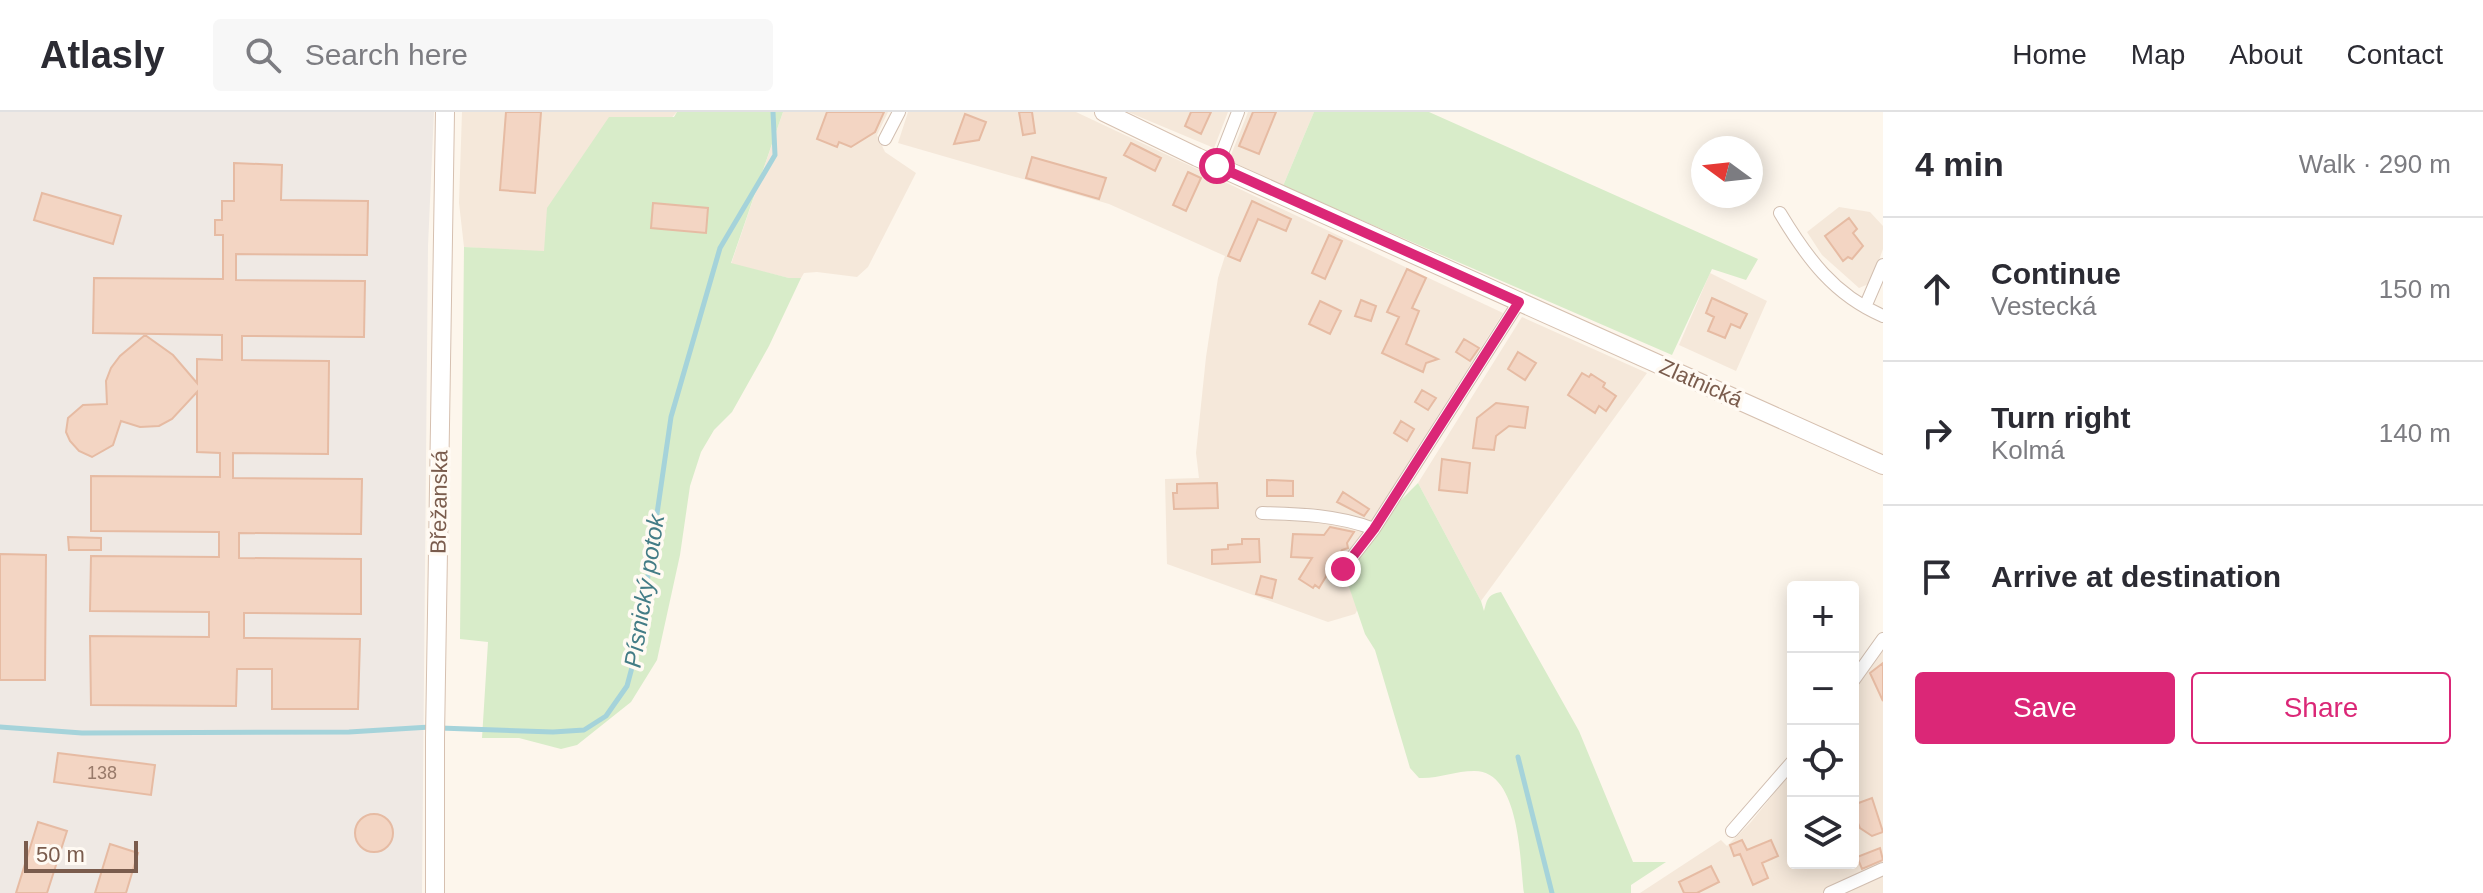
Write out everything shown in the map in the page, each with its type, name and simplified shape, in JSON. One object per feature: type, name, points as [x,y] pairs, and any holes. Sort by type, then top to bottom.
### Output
[{"type":"street","name":"Břežanská","points":[[435,893],[445,112]]},
{"type":"street","points":[[885,139],[899,112]]},
{"type":"street","name":"Zlatnická","points":[[1104,112],[1217,166],[1883,465]]},
{"type":"street","points":[[1217,166],[1238,112]]},
{"type":"street","points":[[1780,213],[1822,275],[1865,307],[1882,313]]},
{"type":"street","points":[[1865,307],[1883,265]]},
{"type":"street","points":[[1343,569],[1374,529],[1519,302]]},
{"type":"street","points":[[1262,513],[1356,522],[1374,529]]},
{"type":"street","points":[[1859,673],[1883,639]]},
{"type":"street","points":[[1732,831],[1787,768]]},
{"type":"street","points":[[1830,893],[1883,869]]},
{"type":"shaded area","points":[[0,112],[434,112],[428,246],[422,893],[0,893]]},
{"type":"shaded area","points":[[462,112],[677,112],[544,252],[464,247],[459,203]]},
{"type":"shaded area","points":[[783,112],[888,112],[877,135],[885,152],[916,173],[868,267],[857,277],[817,272],[804,273],[801,278],[789,278],[731,264]]},
{"type":"shaded area","points":[[908,112],[1076,112],[1503,313],[1401,474],[1378,517],[1371,522],[1287,509],[1261,509],[1260,517],[1286,521],[1296,518],[1360,527],[1365,533],[1337,567],[1345,575],[1358,609],[1355,614],[1328,622],[1167,564],[1165,479],[1199,478],[1196,453],[1206,357],[1218,278],[1225,256],[1109,204],[898,143]]},
{"type":"shaded area","points":[[1128,112],[1228,112],[1214,148]]},
{"type":"shaded area","points":[[1248,112],[1314,112],[1283,186],[1229,160]]},
{"type":"shaded area","points":[[1839,207],[1870,212],[1883,226],[1883,249],[1871,283],[1859,288],[1822,255],[1807,232]]},
{"type":"shaded area","points":[[1710,273],[1767,301],[1736,371],[1679,345]]},
{"type":"shaded area","points":[[1522,317],[1647,373],[1481,601],[1418,483]]},
{"type":"shaded area","points":[[1883,651],[1883,893],[1640,893],[1721,840],[1727,846],[1787,777],[1787,869],[1859,869],[1859,684]]},
{"type":"green space","points":[[677,112],[783,112],[731,263],[789,278],[801,278],[769,346],[732,412],[714,430],[701,452],[690,486],[680,555],[657,660],[631,702],[577,745],[561,749],[519,738],[482,738],[488,642],[460,639],[464,247],[544,251],[547,208],[609,117],[674,117]]},
{"type":"green space","points":[[1314,112],[1429,112],[1758,259],[1746,280],[1712,269],[1672,355],[1283,186]]},
{"type":"green space","points":[[1418,483],[1484,611],[1490,596],[1501,592],[1579,731],[1633,862],[1666,862],[1631,885],[1631,893],[1524,893],[1515,820],[1501,785],[1489,775],[1474,771],[1419,778],[1410,768],[1375,650],[1365,634],[1345,575],[1398,503]]},
{"type":"building","points":[[506,112],[541,112],[535,193],[500,190]]},
{"type":"building","points":[[827,112],[884,112],[875,132],[851,147],[839,142],[837,147],[817,139]]},
{"type":"building","points":[[1019,112],[1032,112],[1035,133],[1023,135]]},
{"type":"building","points":[[1191,112],[1211,112],[1201,134],[1185,126]]},
{"type":"building","points":[[1253,112],[1276,112],[1259,154],[1239,146]]},
{"type":"building","points":[[965,114],[986,122],[979,140],[954,144]]},
{"type":"building","points":[[1131,143],[1161,158],[1155,171],[1124,155]]},
{"type":"building","points":[[1032,157],[1106,178],[1099,199],[1026,178]]},
{"type":"building","points":[[234,163],[282,165],[281,200],[368,201],[367,255],[236,254],[236,280],[365,281],[364,337],[242,336],[242,360],[329,361],[328,454],[233,453],[233,478],[362,479],[361,534],[239,533],[239,558],[361,559],[361,614],[244,613],[244,638],[360,639],[358,709],[272,709],[272,669],[237,669],[236,706],[91,705],[90,636],[209,637],[209,612],[90,611],[91,556],[219,557],[219,532],[91,531],[91,476],[220,477],[220,453],[197,452],[197,392],[172,419],[159,426],[140,427],[121,421],[113,445],[92,457],[79,451],[70,441],[66,432],[68,418],[83,405],[107,404],[106,381],[111,368],[145,335],[173,355],[197,383],[197,359],[222,360],[222,335],[93,333],[94,278],[223,279],[223,235],[215,235],[215,220],[222,220],[222,201],[234,201]]},
{"type":"building","points":[[1188,172],[1201,178],[1186,211],[1173,205]]},
{"type":"building","points":[[42,193],[121,216],[113,244],[34,220]]},
{"type":"building","points":[[1252,201],[1291,219],[1286,231],[1258,219],[1240,261],[1228,256]]},
{"type":"building","points":[[653,203],[708,208],[706,233],[651,228]]},
{"type":"building","points":[[1849,218],[1857,229],[1853,233],[1863,246],[1852,259],[1848,257],[1843,261],[1825,236]]},
{"type":"building","points":[[1329,235],[1342,241],[1325,279],[1312,273]]},
{"type":"building","points":[[1407,269],[1426,278],[1412,308],[1419,311],[1406,344],[1438,359],[1426,363],[1423,372],[1382,353],[1399,317],[1387,312]]},
{"type":"building","points":[[1712,298],[1747,314],[1740,328],[1731,324],[1725,338],[1708,331],[1714,317],[1706,313]]},
{"type":"building","points":[[1361,300],[1376,306],[1371,321],[1355,316]]},
{"type":"building","points":[[1320,301],[1341,311],[1330,334],[1309,324]]},
{"type":"building","points":[[1464,339],[1479,348],[1470,361],[1456,352]]},
{"type":"building","points":[[1518,352],[1536,363],[1525,380],[1508,369]]},
{"type":"building","points":[[1582,373],[1589,377],[1591,374],[1605,383],[1603,387],[1616,396],[1606,411],[1599,406],[1595,413],[1568,395]]},
{"type":"building","points":[[1422,390],[1436,398],[1428,410],[1415,402]]},
{"type":"building","points":[[1496,403],[1528,407],[1525,428],[1509,426],[1496,436],[1494,450],[1473,448],[1477,418]]},
{"type":"building","points":[[1401,421],[1414,429],[1407,441],[1394,433]]},
{"type":"building","points":[[1442,459],[1470,463],[1467,493],[1439,490]]},
{"type":"building","points":[[1267,480],[1293,481],[1293,496],[1267,496]]},
{"type":"building","points":[[1217,483],[1218,508],[1174,509],[1173,493],[1177,493],[1177,484]]},
{"type":"building","points":[[1343,492],[1369,509],[1364,516],[1337,502]]},
{"type":"building","points":[[1330,527],[1354,532],[1347,543],[1348,548],[1342,550],[1319,588],[1315,585],[1313,588],[1299,579],[1312,558],[1291,557],[1293,534],[1324,535]]},
{"type":"building","points":[[68,537],[101,538],[101,550],[69,550]]},
{"type":"building","points":[[1242,539],[1259,539],[1260,562],[1212,564],[1212,550],[1242,544]]},
{"type":"building","points":[[0,554],[46,555],[45,680],[0,680]]},
{"type":"building","points":[[1261,576],[1276,580],[1272,598],[1256,594]]},
{"type":"building","points":[[1883,663],[1883,701],[1870,673]]},
{"type":"building","points":[[58,753],[155,765],[151,795],[54,782]]},
{"type":"building","points":[[1872,798],[1883,832],[1872,836],[1860,828],[1859,803]]},
{"type":"building","points":[[374,814],[388,819],[393,833],[388,847],[374,852],[360,847],[355,833],[360,819]]},
{"type":"building","points":[[38,822],[67,831],[47,893],[16,893]]},
{"type":"building","points":[[1742,840],[1747,850],[1771,840],[1778,856],[1762,863],[1768,878],[1753,885],[1740,854],[1734,856],[1730,845]]},
{"type":"building","points":[[110,844],[138,853],[126,893],[95,893]]},
{"type":"building","points":[[1880,848],[1883,860],[1862,869],[1859,856]]},
{"type":"building","points":[[1711,866],[1719,882],[1697,893],[1684,893],[1679,882]]},
{"type":"waterway","name":"Písnický potok","points":[[440,728],[553,732],[584,730],[606,716],[627,686],[638,645],[671,417],[720,248],[775,155],[773,112]]},
{"type":"waterway","name":"Písnický potok","points":[[0,727],[82,733],[349,732],[430,727]]},
{"type":"waterway","points":[[1518,757],[1552,893]]},
{"type":"route","points":[[1217,166],[1519,302],[1374,529],[1343,569]]}]
